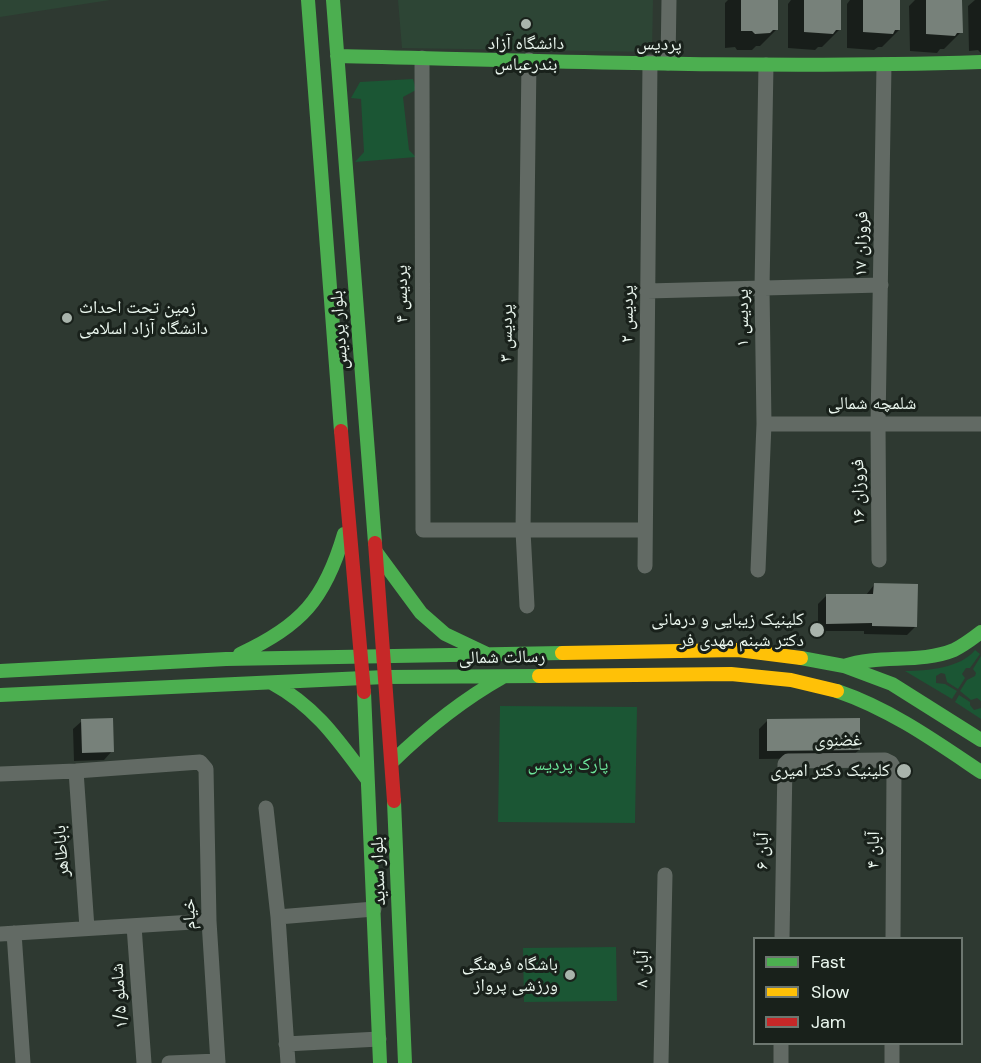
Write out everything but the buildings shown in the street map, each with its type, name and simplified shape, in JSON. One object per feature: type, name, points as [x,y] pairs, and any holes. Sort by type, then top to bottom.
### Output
[{"type":"main road","name":"بلوار پردیس","points":[[308,0],[348,519],[363,678]]},
{"type":"main road","name":"بلوار پردیس","points":[[333,0],[385,677]]},
{"type":"main road","name":"پردیس","points":[[337,56],[766,64],[884,65],[981,62]]},
{"type":"main road","points":[[346,486],[371,486]]},
{"type":"main road","points":[[226,659],[267,643],[294,624],[319,598],[339,557],[348,519]]},
{"type":"main road","points":[[376,552],[421,613],[445,634],[488,654]]},
{"type":"main road","points":[[844,666],[869,659],[940,655],[952,652],[981,633]]},
{"type":"main road","name":"رسالت شمالی","points":[[0,671],[226,659],[738,650],[787,655],[844,666],[892,684],[981,740]]},
{"type":"main road","points":[[448,655],[448,676]]},
{"type":"main road","points":[[312,657],[312,681]]},
{"type":"main road","name":"رسالت شمالی","points":[[0,695],[385,677],[731,674],[780,678],[848,694],[889,712],[981,772]]},
{"type":"main road","points":[[392,762],[430,725],[484,687],[507,675]]},
{"type":"main road","name":"بلوار سدید","points":[[385,677],[392,762],[405,1063]]},
{"type":"main road","name":"بلوار سدید","points":[[363,678],[380,1063]]},
{"type":"main road","points":[[271,683],[291,692],[308,705],[330,728],[367,779]]},
{"type":"main road","points":[[366,734],[390,734]]},
{"type":"street","points":[[668,63],[669,0]]},
{"type":"street","name":"پردیس ۴","points":[[422,58],[423,530],[523,531]]},
{"type":"street","name":"پردیس ۳","points":[[527,606],[523,531],[529,60]]},
{"type":"street","name":"پردیس ۲","points":[[645,566],[650,62]]},
{"type":"street","name":"پردیس ۱","points":[[758,570],[764,424],[762,288],[766,64]]},
{"type":"street","name":"فروزان ۱۷","points":[[878,424],[884,65]]},
{"type":"street","points":[[647,291],[881,285]]},
{"type":"street","name":"شلمچه شمالی","points":[[764,424],[981,424]]},
{"type":"street","name":"فروزان ۱۶","points":[[878,424],[879,560]]},
{"type":"street","points":[[523,531],[645,530]]},
{"type":"street","name":"غضنوی","points":[[785,764],[788,761],[864,760],[885,760],[891,763]]},
{"type":"street","name":"خیام","points":[[76,771],[200,762],[207,769],[209,921],[218,1062]]},
{"type":"street","name":"آبان ۴","points":[[891,763],[894,768],[893,937]]},
{"type":"street","name":"آبان ۶","points":[[782,937],[785,764]]},
{"type":"street","points":[[0,774],[76,771]]},
{"type":"street","name":"باباطاهر","points":[[76,771],[87,928]]},
{"type":"street","points":[[266,808],[278,916],[288,1063]]},
{"type":"street","name":"آبان ۸","points":[[661,1063],[665,875]]},
{"type":"street","points":[[278,916],[374,909]]},
{"type":"street","points":[[23,1063],[7,934],[209,921]]},
{"type":"street","name":"شاملو ۱/۵","points":[[134,926],[144,1063]]},
{"type":"street","points":[[286,1044],[379,1039]]},
{"type":"street","points":[[781,1045],[781,1063]]},
{"type":"street","points":[[892,1045],[892,1063]]},
{"type":"street","points":[[169,1063],[218,1062]]},
{"type":"shaded area","points":[[0,0],[110,0],[0,17]]},
{"type":"shaded area","name":"دانشگاه آزاد بندرعباس","points":[[398,0],[653,0],[652,52],[402,48]]},
{"type":"green space","points":[[413,79],[416,90],[403,97],[409,150],[416,157],[355,162],[364,152],[361,99],[351,98],[360,82]]},
{"type":"green space","points":[[975,650],[980,654],[970,668],[966,668],[962,674],[965,678],[958,689],[947,682],[945,674],[941,673],[936,676],[936,683],[945,684],[957,691],[952,699],[905,671],[952,665]]},
{"type":"green space","points":[[981,656],[981,701],[977,698],[971,700],[960,691],[967,680],[975,676],[973,669]]},
{"type":"green space","points":[[959,695],[970,702],[974,710],[981,708],[981,719],[955,702]]},
{"type":"green space","name":"پارک پردیس","points":[[500,706],[637,707],[635,823],[498,822]]},
{"type":"green space","name":"باشگاه فرهنگی ورزشی پرواز","points":[[616,947],[617,1001],[524,1002],[523,948]]},
{"type":"traffic: fast","points":[[308,0],[341,431]]},
{"type":"traffic: fast","points":[[333,0],[375,543]]},
{"type":"traffic: fast","points":[[337,56],[820,65],[981,62]]},
{"type":"traffic: fast","points":[[240,654],[279,633],[308,608],[328,576],[344,534]]},
{"type":"traffic: fast","points":[[376,552],[421,613],[445,634],[485,653]]},
{"type":"traffic: fast","points":[[844,666],[872,660],[928,657],[941,654],[958,648],[981,632]]},
{"type":"traffic: fast","points":[[0,671],[226,659],[562,653]]},
{"type":"traffic: fast","points":[[801,658],[844,666],[892,684],[981,740]]},
{"type":"traffic: fast","points":[[0,695],[385,677],[539,676]]},
{"type":"traffic: fast","points":[[392,762],[445,716],[473,695],[503,677]]},
{"type":"traffic: fast","points":[[272,683],[288,692],[325,725],[367,779]]},
{"type":"traffic: fast","points":[[837,691],[894,716],[981,772]]},
{"type":"traffic: fast","points":[[364,692],[380,1063]]},
{"type":"traffic: fast","points":[[394,801],[405,1063]]},
{"type":"traffic: slow","points":[[562,653],[738,650],[801,658]]},
{"type":"traffic: slow","points":[[539,676],[731,674],[791,680],[837,691]]},
{"type":"traffic: jam","points":[[341,431],[364,692]]},
{"type":"traffic: jam","points":[[375,543],[394,801]]},
{"type":"place","name":"دانشگاه آزاد بندرعباس","points":[[526,24]]},
{"type":"place","name":"زمین تحت احداث دانشگاه آزاد اسلامی","points":[[67,318]]},
{"type":"place","name":"کلینیک زیبایی و درمانی دکتر شبنم مهدی فر","points":[[817,630]]},
{"type":"place","name":"کلینیک دکتر امیری","points":[[904,771]]},
{"type":"place","name":"باشگاه فرهنگی ورزشی پرواز","points":[[570,975]]}]
